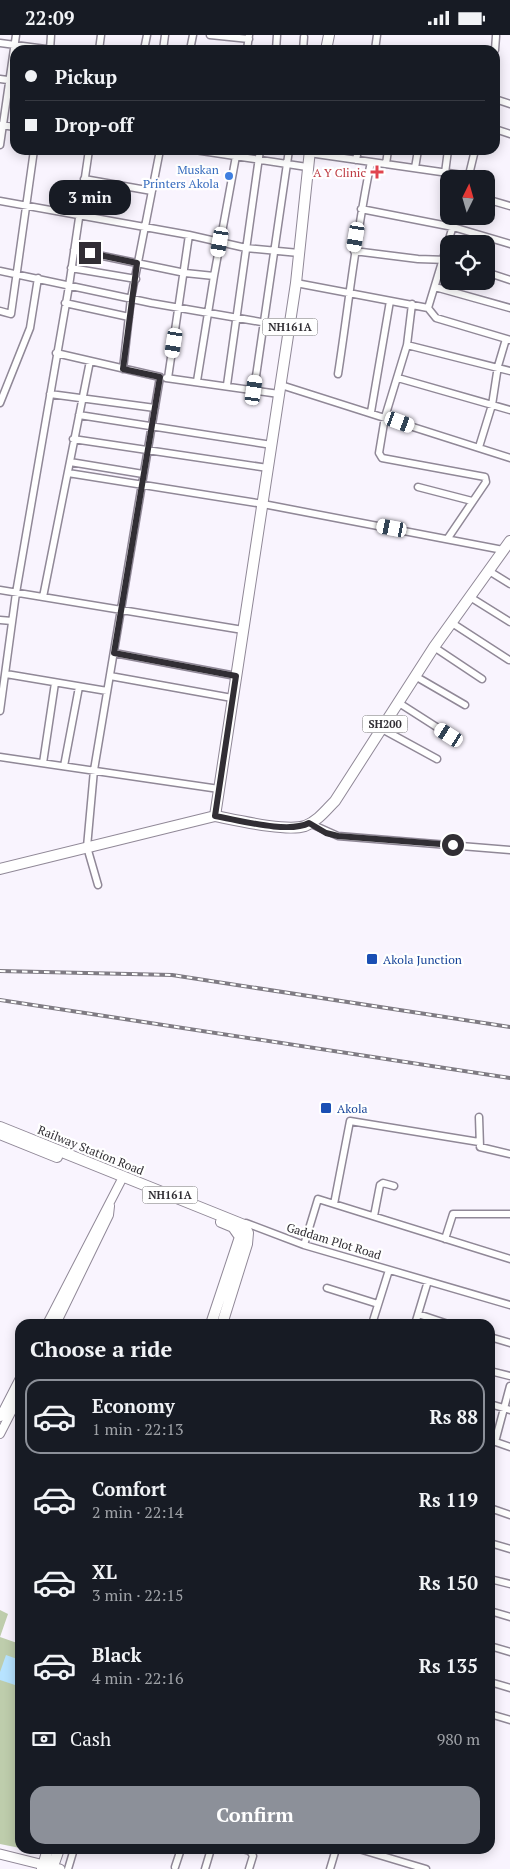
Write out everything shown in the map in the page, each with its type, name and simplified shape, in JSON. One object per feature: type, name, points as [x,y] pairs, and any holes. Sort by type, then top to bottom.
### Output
[{"type":"main road","name":"NH161A","points":[[215,816],[290,327],[309,155]]},
{"type":"main road","name":"SH200","points":[[309,823],[317,820],[335,801],[434,647],[508,546]]},
{"type":"main road","points":[[0,869],[215,816],[273,826],[304,826],[309,823]]},
{"type":"main road","name":"Railway Station Road","points":[[0,1127],[121,1180]]},
{"type":"main road","name":"Railway Station Road","points":[[0,1135],[121,1180],[241,1228]]},
{"type":"main road","points":[[213,1319],[239,1240],[241,1228],[248,1233],[247,1244],[224,1319]]},
{"type":"main road","points":[[0,1854],[17,1857],[48,1868],[53,1854]]},
{"type":"street","points":[[14,44],[16,35]]},
{"type":"street","points":[[210,35],[249,37]]},
{"type":"street","points":[[303,45],[304,37]]},
{"type":"street","points":[[0,43],[20,45]]},
{"type":"street","points":[[0,145],[2,125],[10,92]]},
{"type":"street","points":[[0,311],[11,314],[28,206],[33,155]]},
{"type":"street","points":[[0,711],[16,593],[69,286],[87,155]]},
{"type":"street","points":[[123,369],[131,298],[159,155]]},
{"type":"street","points":[[197,381],[220,242],[232,155]]},
{"type":"street","points":[[237,155],[307,167]]},
{"type":"street","points":[[226,385],[259,155]]},
{"type":"street","points":[[254,390],[287,155]]},
{"type":"street","points":[[333,155],[440,172]]},
{"type":"street","points":[[356,159],[357,155]]},
{"type":"street","points":[[386,164],[387,155]]},
{"type":"street","points":[[415,168],[417,155]]},
{"type":"street","points":[[445,170],[447,155]]},
{"type":"street","points":[[470,170],[474,155]]},
{"type":"street","points":[[338,374],[354,251],[371,162]]},
{"type":"street","points":[[84,179],[152,191]]},
{"type":"street","points":[[0,201],[190,235],[246,248],[299,253]]},
{"type":"street","points":[[495,202],[510,206]]},
{"type":"street","points":[[361,209],[453,227],[510,243]]},
{"type":"street","points":[[452,235],[453,227]]},
{"type":"street","points":[[168,378],[190,235]]},
{"type":"street","points":[[74,250],[185,273],[214,276]]},
{"type":"street","points":[[354,251],[440,260]]},
{"type":"street","points":[[71,268],[136,279]]},
{"type":"street","points":[[0,271],[179,308],[290,327]]},
{"type":"street","points":[[495,275],[510,280]]},
{"type":"street","points":[[428,308],[440,276]]},
{"type":"street","points":[[0,403],[30,328],[38,278]]},
{"type":"street","points":[[296,283],[428,308],[436,318],[508,340],[498,367],[492,405],[479,447]]},
{"type":"street","points":[[435,287],[510,308]]},
{"type":"street","points":[[371,412],[390,301]]},
{"type":"street","points":[[65,303],[129,317]]},
{"type":"street","points":[[412,304],[407,345],[385,417],[378,453],[380,457],[483,475],[486,482],[448,538]]},
{"type":"street","points":[[407,345],[510,371]]},
{"type":"street","points":[[56,353],[160,377],[254,390],[280,389],[371,412],[510,458]]},
{"type":"street","points":[[43,597],[90,361]]},
{"type":"street","points":[[98,885],[87,847],[94,770],[160,377]]},
{"type":"street","points":[[398,378],[510,410]]},
{"type":"street","points":[[50,394],[155,408]]},
{"type":"street","points":[[79,415],[272,445]]},
{"type":"street","points":[[74,439],[268,468]]},
{"type":"street","points":[[70,463],[143,474]]},
{"type":"street","points":[[68,473],[263,503],[448,538],[508,546]]},
{"type":"street","points":[[418,487],[472,501]]},
{"type":"street","points":[[489,571],[510,585]]},
{"type":"street","points":[[0,590],[244,630]]},
{"type":"street","points":[[470,597],[510,623]]},
{"type":"street","points":[[0,619],[12,621]]},
{"type":"street","points":[[452,623],[510,660]]},
{"type":"street","points":[[434,647],[482,679]]},
{"type":"street","points":[[114,653],[236,676]]},
{"type":"street","points":[[6,673],[108,691]]},
{"type":"street","points":[[110,676],[232,698]]},
{"type":"street","points":[[415,676],[465,705]]},
{"type":"street","points":[[43,763],[55,683]]},
{"type":"street","points":[[64,766],[79,687]]},
{"type":"street","points":[[399,703],[449,735]]},
{"type":"street","points":[[382,729],[437,759]]},
{"type":"street","points":[[0,757],[219,789]]},
{"type":"street","points":[[309,823],[326,833],[338,836],[510,850]]},
{"type":"street","points":[[480,1117],[479,1143],[481,1148],[510,1154]]},
{"type":"street","points":[[334,1204],[350,1121],[479,1143]]},
{"type":"street","points":[[50,1319],[66,1293],[103,1213],[110,1206],[121,1180]]},
{"type":"street","points":[[374,1216],[380,1185],[383,1183],[394,1187]]},
{"type":"street","points":[[304,1245],[318,1199],[510,1259]]},
{"type":"street","points":[[445,1239],[453,1214],[510,1214]]},
{"type":"street","name":"Gaddam Plot Road","points":[[241,1228],[246,1223],[304,1245],[510,1305]]},
{"type":"street","points":[[374,1319],[389,1270]]},
{"type":"street","points":[[416,1319],[428,1281]]},
{"type":"street","points":[[326,1288],[378,1304]]},
{"type":"street","points":[[58,1319],[66,1293]]},
{"type":"street","points":[[418,1314],[433,1319]]},
{"type":"street","points":[[495,1338],[510,1343]]},
{"type":"street","points":[[495,1372],[510,1376]]},
{"type":"street","points":[[495,1436],[507,1409],[510,1386]]},
{"type":"street","points":[[0,1417],[15,1388]]},
{"type":"street","points":[[0,1434],[15,1405]]},
{"type":"street","points":[[495,1405],[507,1409]]},
{"type":"street","points":[[495,1442],[510,1447]]},
{"type":"street","points":[[495,1510],[510,1515]]},
{"type":"street","points":[[495,1544],[510,1549]]},
{"type":"street","points":[[495,1580],[510,1584]]},
{"type":"street","points":[[495,1612],[510,1617]]},
{"type":"street","points":[[495,1648],[510,1652]]},
{"type":"street","points":[[495,1683],[510,1688]]},
{"type":"street","points":[[495,1716],[510,1720]]},
{"type":"street","points":[[66,1854],[72,1856],[68,1869]]},
{"type":"street","points":[[175,1867],[179,1854]]},
{"type":"street","points":[[205,1869],[210,1854]]},
{"type":"street","points":[[249,1869],[253,1856],[252,1854]]},
{"type":"street","points":[[330,1869],[334,1854]]},
{"type":"street","points":[[372,1854],[403,1866],[426,1869]]},
{"type":"green space","points":[[0,1610],[8,1614],[0,1637]]},
{"type":"green space","points":[[0,1637],[15,1642],[15,1847],[0,1844]]},
{"type":"water","points":[[6,1655],[15,1658],[15,1685],[0,1680],[0,1672]]},
{"type":"railway","points":[[0,971],[172,975],[510,1027]]},
{"type":"railway","points":[[0,1000],[510,1078]]},
{"type":"place","name":"A Y Clinic","points":[[377,172]]},
{"type":"place","name":"Muskan Printers Akola","points":[[229,176]]},
{"type":"place","name":"Akola Junction","points":[[372,959]]},
{"type":"place","name":"Akola","points":[[326,1108]]},
{"type":"route","points":[[90,253],[137,263],[123,369],[160,377],[114,653],[236,676],[215,816],[273,826],[304,826],[309,823],[326,833],[338,836],[453,845]]}]
